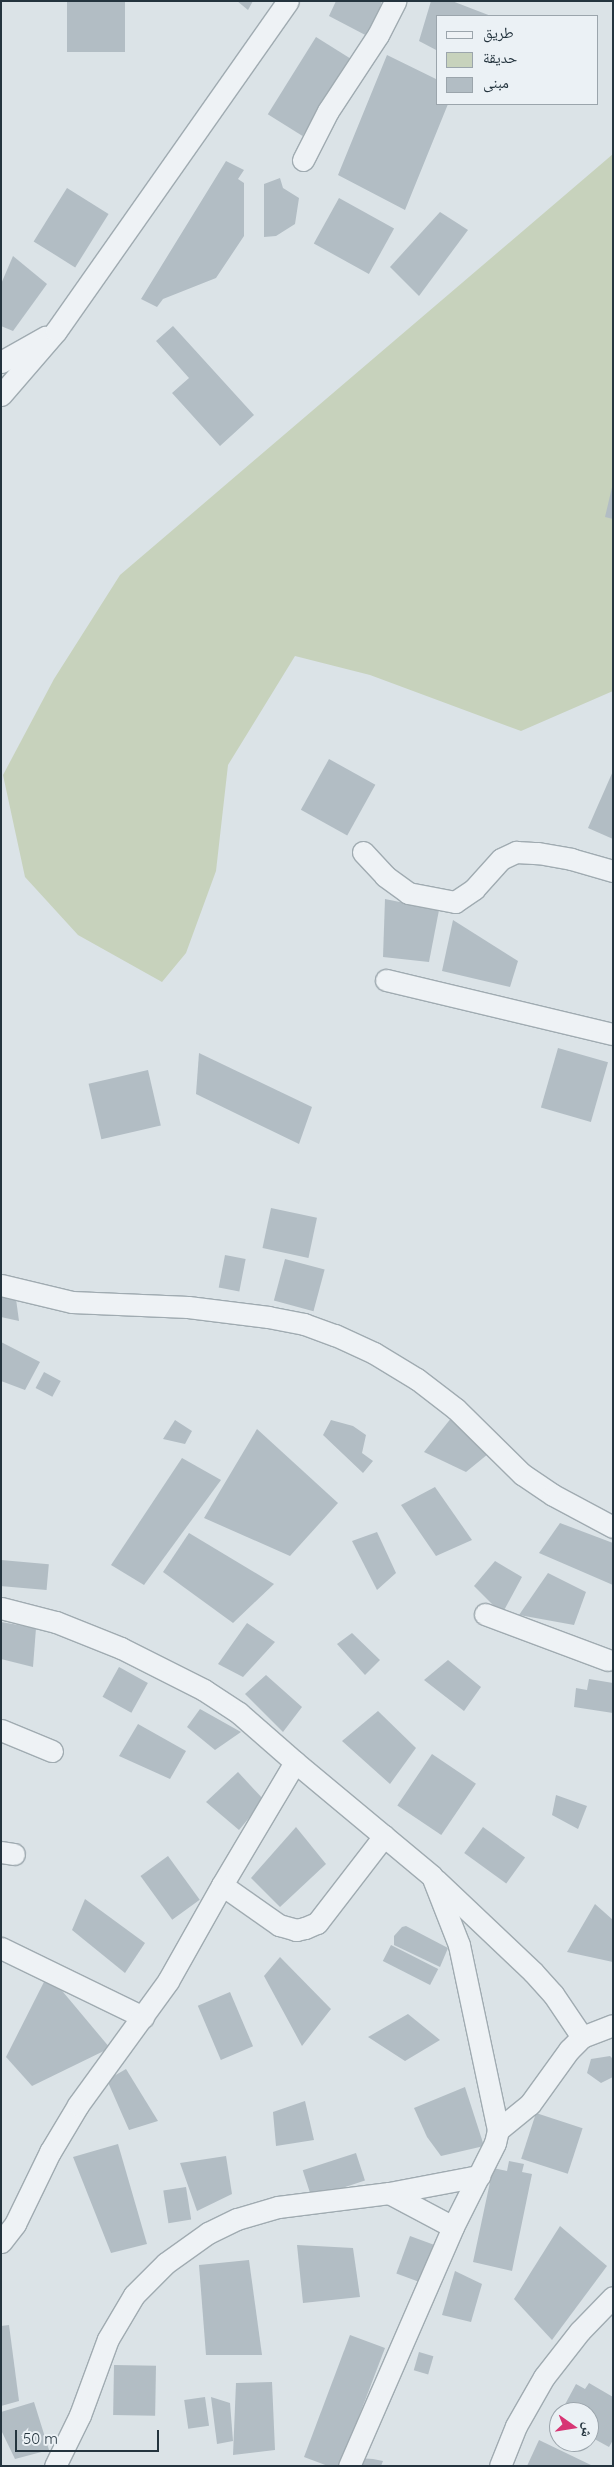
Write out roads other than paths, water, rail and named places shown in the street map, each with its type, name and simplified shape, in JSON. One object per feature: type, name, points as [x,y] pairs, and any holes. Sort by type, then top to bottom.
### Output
[{"type":"street","points":[[1,395],[56,331],[288,1]]},
{"type":"street","points":[[303,160],[328,111],[378,35],[395,1]]},
{"type":"street","points":[[1,362],[56,331]]},
{"type":"street","points":[[363,852],[385,876],[408,893],[455,902],[474,889],[501,859],[516,852],[538,853],[571,859],[613,871]]},
{"type":"street","points":[[386,980],[613,1034]]},
{"type":"street","points":[[1,1285],[72,1302],[188,1307],[268,1317],[304,1324],[335,1335],[374,1353],[417,1379],[456,1409],[522,1474],[553,1495],[613,1527]]},
{"type":"street","points":[[1,1608],[56,1622],[121,1648],[186,1681],[239,1713],[432,1876],[533,1972],[553,1994],[582,2037]]},
{"type":"street","points":[[485,1614],[611,1661]]},
{"type":"street","points":[[1,1730],[52,1751]]},
{"type":"street","points":[[1,2242],[8,2220],[78,2105],[143,2018],[168,1981],[295,1762]]},
{"type":"street","points":[[222,1885],[279,1925],[296,1930],[305,1928],[317,1923],[384,1836]]},
{"type":"street","points":[[349,2466],[453,2227],[495,2143],[498,2130],[459,1945],[432,1876]]},
{"type":"street","points":[[1,1948],[143,2018]]},
{"type":"street","points":[[498,2130],[530,2104],[569,2050],[582,2037],[613,2025]]},
{"type":"street","points":[[55,2466],[80,2415],[108,2339],[134,2294],[166,2263],[208,2233],[238,2219],[304,2203],[389,2194],[479,2176]]},
{"type":"street","points":[[389,2194],[453,2227]]},
{"type":"street","points":[[500,2466],[516,2426],[544,2377],[580,2331],[613,2298]]}]
